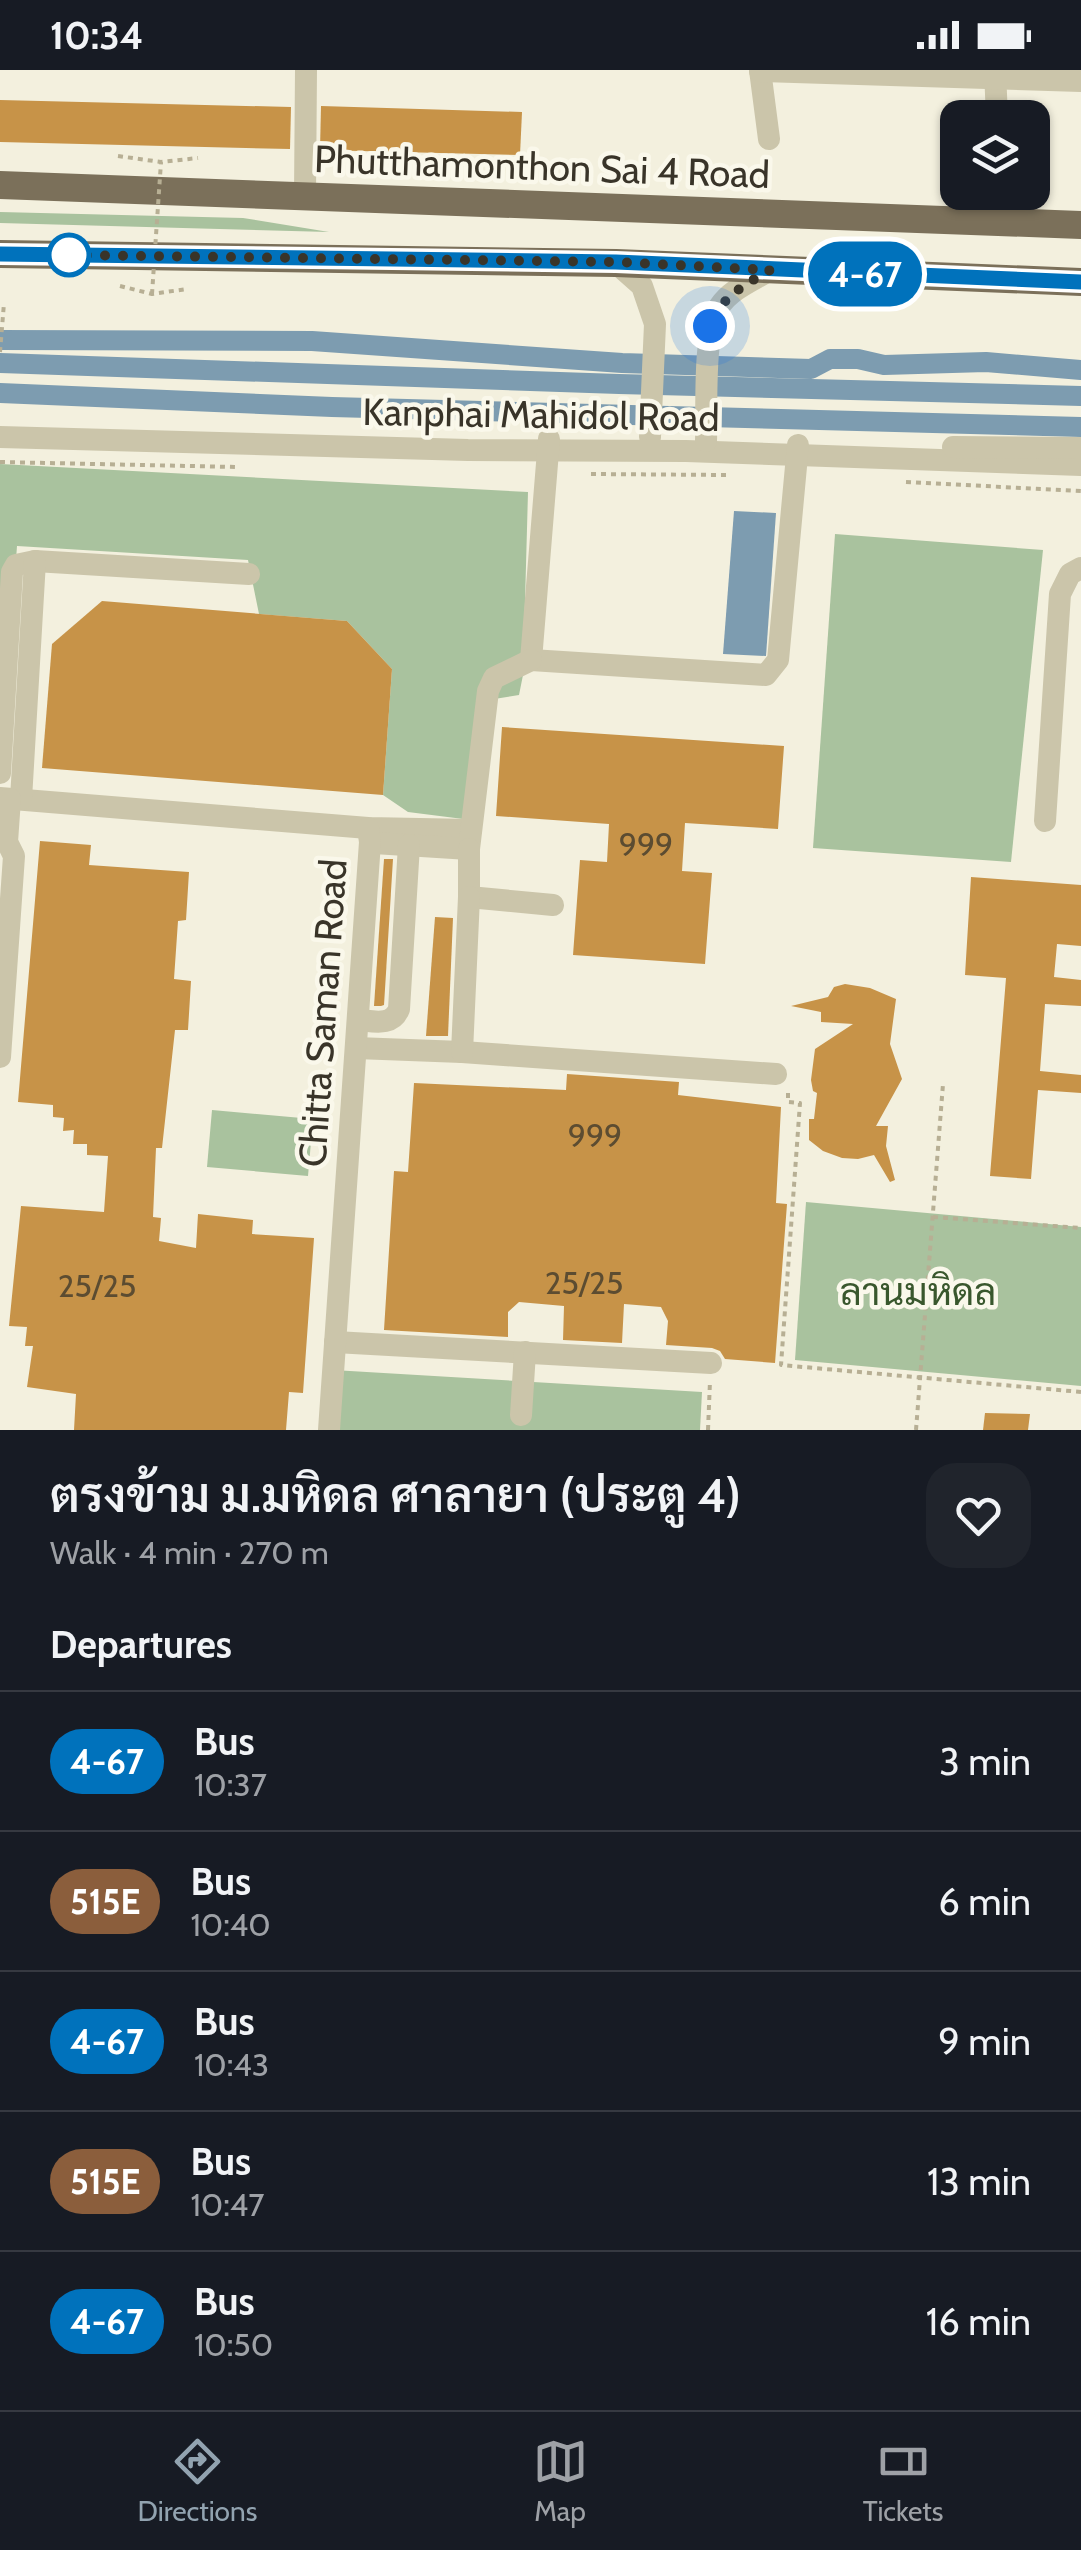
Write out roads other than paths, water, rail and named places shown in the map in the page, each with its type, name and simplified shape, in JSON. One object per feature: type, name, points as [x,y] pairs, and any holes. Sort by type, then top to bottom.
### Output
[{"type":"main road","name":"Phutthamonthon Sai 4 Road","points":[[0,185],[1081,225]]},
{"type":"main road","points":[[0,254],[616,262],[1081,282]]},
{"type":"street","points":[[305,195],[306,70]]},
{"type":"street","points":[[769,139],[760,71],[996,74],[1081,81]]},
{"type":"street","points":[[996,74],[996,100]]},
{"type":"street","points":[[997,210],[997,224]]},
{"type":"street","points":[[616,262],[642,286],[655,324],[650,427]]},
{"type":"street","points":[[706,430],[710,326],[717,308],[732,292],[770,270]]},
{"type":"street","name":"Kanphai Mahidol Road","points":[[0,437],[548,445],[650,427],[706,430],[798,451],[1081,465]]},
{"type":"street","name":"Kanphai Mahidol Road","points":[[0,428],[686,451],[1081,448]]},
{"type":"street","points":[[531,660],[548,445]]},
{"type":"street","points":[[462,1052],[470,840],[488,690],[494,678],[531,660],[766,675],[778,660],[798,451]]},
{"type":"street","points":[[0,1057],[5,917],[14,856],[3,846],[35,561]]},
{"type":"street","points":[[0,773],[12,572],[21,562],[249,574]]},
{"type":"street","points":[[1046,821],[1060,594],[1070,574],[1081,568]]},
{"type":"street","name":"Chitta Saman Road","points":[[10,799],[369,835],[329,1430]]},
{"type":"street","points":[[369,835],[470,840]]},
{"type":"street","points":[[369,835],[409,845],[470,840]]},
{"type":"street","points":[[358,1020],[388,1022],[399,1009],[409,845]]},
{"type":"street","points":[[469,897],[553,904]]},
{"type":"street","points":[[356,1048],[462,1052],[782,1078]]},
{"type":"street","points":[[335,1342],[711,1362]]},
{"type":"street","points":[[521,1415],[524,1352]]},
{"type":"water","points":[[734,511],[776,513],[766,656],[723,654]]},
{"type":"waterway","points":[[0,340],[312,341],[622,363],[811,369],[830,359],[858,359],[884,365],[986,362],[1081,370]]},
{"type":"waterway","points":[[0,363],[1081,396]]},
{"type":"waterway","points":[[0,393],[332,407],[1081,427]]},
{"type":"park label","name":"ลานมหิดล","points":[[918,1292]]}]
